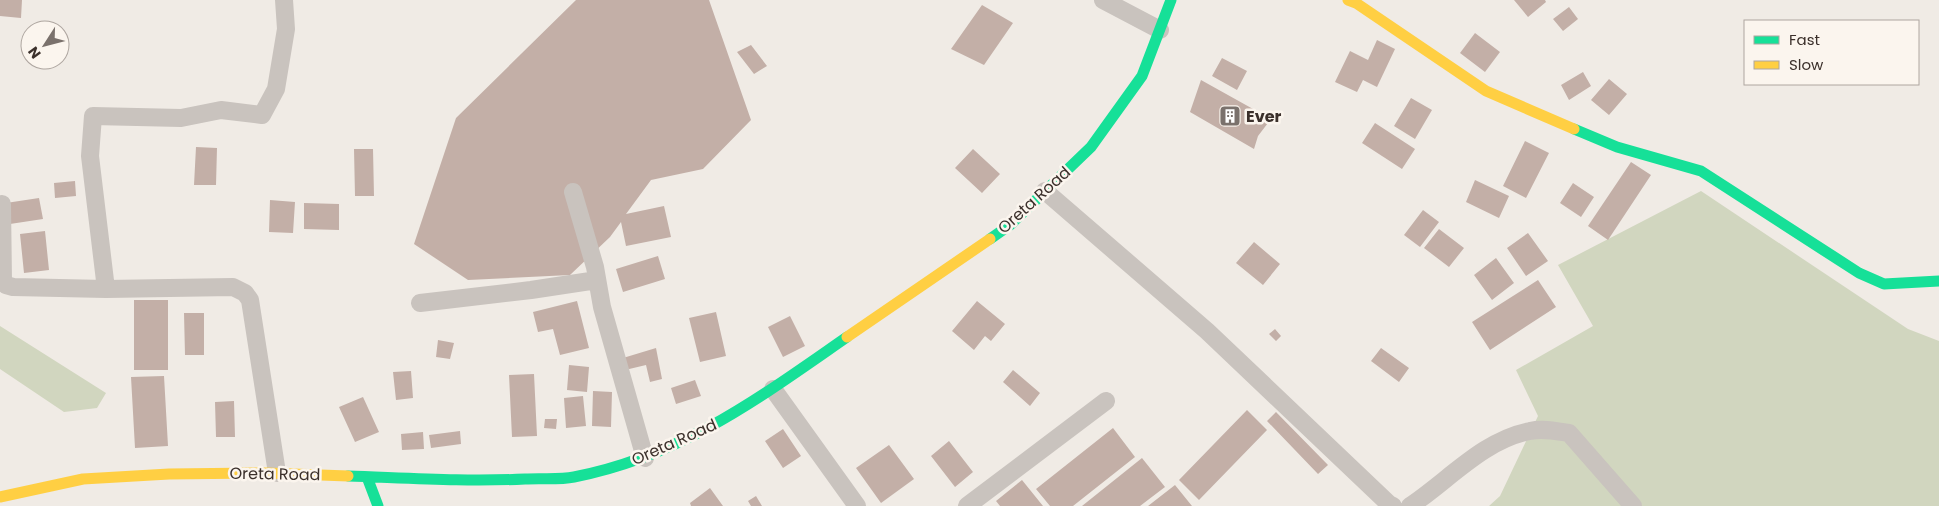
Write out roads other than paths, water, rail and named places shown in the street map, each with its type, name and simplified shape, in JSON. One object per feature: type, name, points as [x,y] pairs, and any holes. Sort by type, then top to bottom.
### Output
[{"type":"street","points":[[106,289],[90,156],[93,116],[181,118],[221,110],[262,115],[276,89],[286,29],[284,0]]},
{"type":"street","points":[[1103,0],[1160,30]]},
{"type":"street","name":"Oreta Road","points":[[0,497],[28,499],[92,479],[169,474],[277,473],[488,481],[573,477],[645,458],[697,435],[772,389],[1010,225],[1091,148],[1142,76],[1171,0]]},
{"type":"street","points":[[1348,0],[1372,5],[1459,74],[1486,91],[1617,147],[1701,171],[1859,274],[1884,284],[1939,281]]},
{"type":"street","points":[[1045,191],[1208,331],[1393,506]]},
{"type":"street","points":[[573,192],[595,267],[602,307],[645,458]]},
{"type":"street","points":[[2,204],[3,281],[6,285],[13,287],[106,289],[233,286],[245,293],[250,300],[277,473]]},
{"type":"street","points":[[420,302],[531,290],[597,280]]},
{"type":"street","points":[[772,389],[857,506]]},
{"type":"street","points":[[967,506],[1106,401]]},
{"type":"street","points":[[1410,506],[1498,442],[1530,431],[1553,430],[1568,433],[1633,506]]},
{"type":"street","points":[[367,477],[378,506]]},
{"type":"place","name":"Ever","points":[[1230,116]]}]
